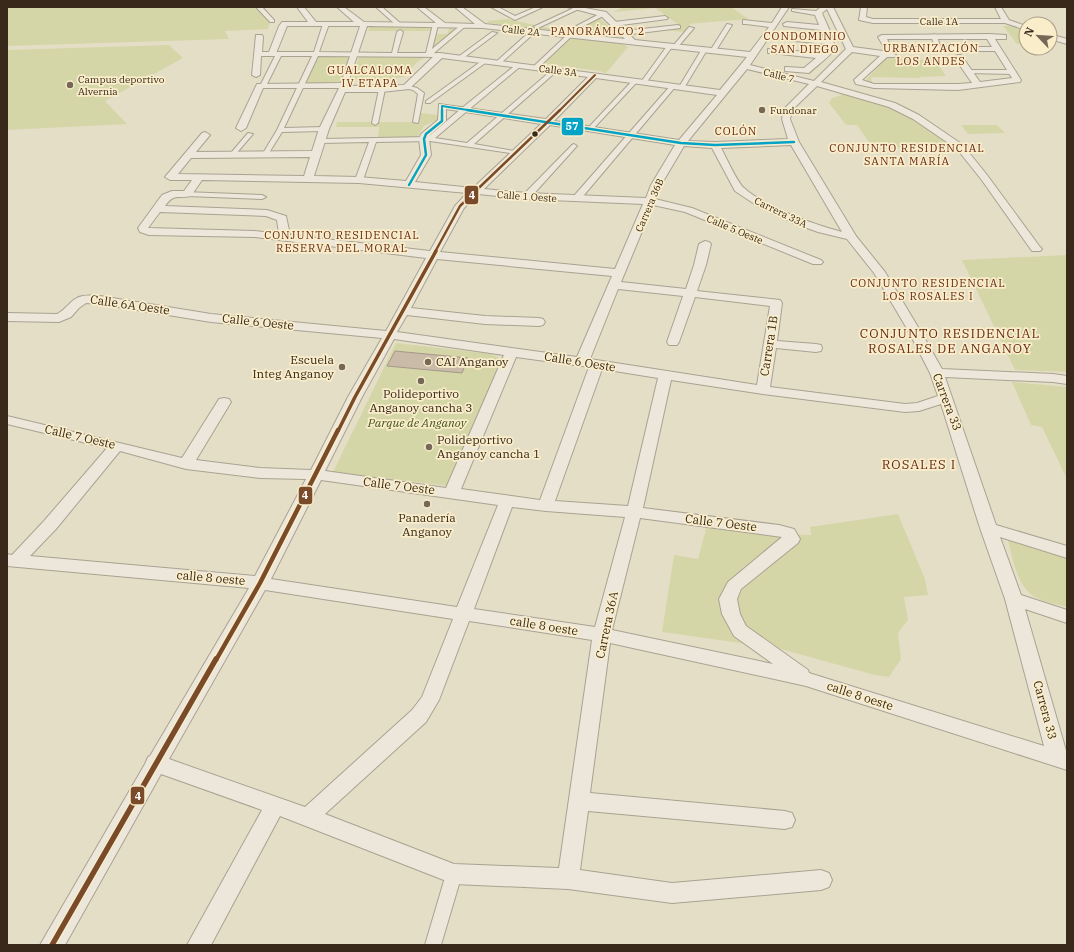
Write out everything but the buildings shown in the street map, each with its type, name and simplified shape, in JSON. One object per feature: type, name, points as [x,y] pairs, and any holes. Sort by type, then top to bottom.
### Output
[{"type":"street","points":[[259,7],[272,21]]},
{"type":"street","points":[[300,7],[314,24]]},
{"type":"street","points":[[308,179],[324,129],[343,87],[364,28],[363,24],[354,19],[340,7]]},
{"type":"street","points":[[378,7],[399,28],[394,54]]},
{"type":"street","points":[[420,7],[439,25],[428,55]]},
{"type":"street","points":[[458,7],[484,26]]},
{"type":"street","points":[[494,7],[515,18],[540,7]]},
{"type":"street","points":[[790,9],[818,13],[826,7]]},
{"type":"street","points":[[830,7],[850,49],[927,57]]},
{"type":"street","name":"Calle 1A","points":[[864,7],[862,18],[873,20],[909,17],[954,17],[1006,21]]},
{"type":"street","points":[[998,7],[1006,21],[1018,25]]},
{"type":"street","points":[[536,27],[576,8],[603,14],[634,43]]},
{"type":"street","name":"Carrera 36B","points":[[582,362],[656,185],[681,143],[745,66],[774,26],[790,9]]},
{"type":"street","points":[[763,66],[806,71],[824,56],[830,49],[830,42],[818,13]]},
{"type":"street","points":[[536,67],[571,33],[603,14]]},
{"type":"street","points":[[624,33],[678,27],[659,14]]},
{"type":"street","points":[[614,24],[665,18]]},
{"type":"street","points":[[746,22],[774,26]]},
{"type":"street","name":"Calle 2A","points":[[275,54],[283,26],[289,24],[363,24],[399,28],[439,25],[484,26],[571,33],[634,43],[752,55]]},
{"type":"street","points":[[265,155],[280,130],[299,86],[316,54],[326,24]]},
{"type":"street","points":[[787,24],[825,28]]},
{"type":"street","points":[[428,55],[464,25]]},
{"type":"street","points":[[713,51],[729,25]]},
{"type":"street","points":[[590,129],[691,28]]},
{"type":"street","points":[[460,58],[494,33]]},
{"type":"street","points":[[499,62],[528,36]]},
{"type":"street","points":[[934,36],[939,49]]},
{"type":"street","points":[[989,36],[1017,80],[958,87],[874,86],[859,82],[858,80],[887,52],[939,49],[997,49]]},
{"type":"street","points":[[887,52],[882,37],[1003,36]]},
{"type":"street","points":[[256,75],[260,37]]},
{"type":"street","points":[[778,37],[830,42]]},
{"type":"street","name":"Carrera 33","points":[[850,49],[847,54],[814,83],[788,109],[786,119],[794,142],[851,237],[879,272],[915,332],[937,373],[988,528],[1014,599],[1063,761]]},
{"type":"street","points":[[682,87],[704,50]]},
{"type":"street","points":[[771,51],[824,56]]},
{"type":"street","points":[[258,54],[440,55]]},
{"type":"street","points":[[263,86],[275,54]]},
{"type":"street","points":[[406,87],[440,55]]},
{"type":"street","name":"Calle 3A","points":[[440,55],[723,93]]},
{"type":"street","points":[[958,57],[978,85]]},
{"type":"street","points":[[428,102],[485,61]]},
{"type":"street","points":[[427,139],[519,65]]},
{"type":"street","name":"Calle 7","points":[[745,66],[892,104],[916,117],[960,147],[984,177],[1036,249]]},
{"type":"street","points":[[469,145],[555,70]]},
{"type":"street","points":[[968,72],[1013,72]]},
{"type":"street","points":[[52,945],[155,763],[260,583],[355,397],[404,311],[460,206],[595,75]]},
{"type":"street","points":[[241,128],[259,87],[263,86],[382,89],[406,87],[415,88],[420,91],[416,122]]},
{"type":"street","points":[[576,199],[673,86]]},
{"type":"street","points":[[376,123],[382,89]]},
{"type":"street","points":[[420,100],[442,106],[681,143],[715,144],[794,142]]},
{"type":"street","points":[[409,185],[426,155],[428,131],[442,121],[442,106]]},
{"type":"street","points":[[280,130],[324,129]]},
{"type":"street","points":[[232,155],[250,134]]},
{"type":"street","points":[[188,155],[205,135]]},
{"type":"street","points":[[321,140],[427,139],[514,153]]},
{"type":"street","points":[[359,180],[373,140]]},
{"type":"street","name":"Carrera 33A","points":[[715,144],[739,189],[760,203],[800,222],[822,230],[851,237]]},
{"type":"street","points":[[527,196],[574,146]]},
{"type":"street","points":[[188,155],[317,154]]},
{"type":"street","name":"Calle 1 Oeste","points":[[188,155],[170,177],[359,180],[527,196],[650,201]]},
{"type":"street","points":[[187,194],[199,178]]},
{"type":"street","points":[[262,197],[187,194],[169,196],[143,228],[144,230],[255,234],[433,255],[619,273]]},
{"type":"street","name":"Calle 5 Oeste","points":[[650,201],[688,210],[817,262]]},
{"type":"street","points":[[158,209],[267,213],[282,218],[285,238]]},
{"type":"street","points":[[673,342],[698,272],[705,244]]},
{"type":"street","points":[[615,285],[689,294]]},
{"type":"street","name":"Carrera 1B","points":[[689,294],[776,303],[763,390]]},
{"type":"street","name":"Calle 6A Oeste","points":[[7,317],[59,318],[67,314],[75,304],[84,299],[100,300],[211,318]]},
{"type":"street","points":[[404,311],[485,320],[539,322]]},
{"type":"street","name":"Calle 6 Oeste","points":[[211,318],[390,335],[597,364],[763,390],[905,408],[919,407],[946,398]]},
{"type":"street","points":[[769,344],[816,348]]},
{"type":"street","points":[[452,492],[512,352]]},
{"type":"street","points":[[546,506],[597,364]]},
{"type":"street","points":[[937,373],[1053,378],[1067,380]]},
{"type":"street","name":"Carrera 36A","points":[[568,879],[602,635],[634,512],[665,375]]},
{"type":"street","points":[[186,464],[224,402]]},
{"type":"street","name":"Calle 7 Oeste","points":[[7,420],[186,464],[260,473],[316,475],[452,492],[546,506],[634,512],[779,530],[788,533],[792,539],[734,586],[728,599],[731,614],[740,630],[806,679]]},
{"type":"street","points":[[12,560],[50,525],[117,446]]},
{"type":"street","points":[[308,817],[419,716],[430,700],[507,500]]},
{"type":"street","points":[[988,528],[1067,552]]},
{"type":"street","name":"calle 8 oeste","points":[[12,560],[260,583],[602,635],[806,679],[1063,761]]},
{"type":"street","points":[[1014,599],[1067,617]]},
{"type":"street","points":[[155,763],[308,817],[454,874],[568,879],[672,893],[821,880]]},
{"type":"street","points":[[579,801],[785,820]]},
{"type":"street","points":[[199,945],[275,805]]},
{"type":"street","points":[[433,945],[454,874]]},
{"type":"green space","points":[[7,7],[257,7],[270,22],[268,29],[225,31],[229,39],[7,46]]},
{"type":"green space","points":[[624,7],[731,7],[748,19],[688,24],[691,24],[683,32],[657,29],[682,25],[679,25],[655,8],[613,12]]},
{"type":"green space","points":[[599,18],[620,35],[615,37],[574,32]]},
{"type":"green space","points":[[507,19],[566,32],[489,23],[487,21]]},
{"type":"green space","points":[[371,26],[433,26],[432,31],[368,31]]},
{"type":"green space","points":[[462,26],[432,50],[435,34],[447,34],[450,27]]},
{"type":"green space","points":[[1003,26],[1011,26],[1018,28],[1017,44]]},
{"type":"green space","points":[[568,38],[623,44],[628,47],[606,73],[548,64],[544,62]]},
{"type":"green space","name":"Campus deportivo Alvernia","points":[[169,45],[183,58],[105,101],[127,124],[7,130],[7,50]]},
{"type":"green space","points":[[351,54],[339,84],[306,83],[319,55]]},
{"type":"green space","points":[[360,54],[428,55],[416,63],[404,77],[393,79],[351,80]]},
{"type":"green space","points":[[926,57],[933,57],[946,76],[919,78],[871,77],[872,83],[864,82],[886,58],[928,60]]},
{"type":"green space","points":[[847,93],[901,111],[954,146],[873,148],[857,125],[846,125],[829,103],[832,98]]},
{"type":"green space","points":[[421,113],[438,115],[437,120],[424,126],[417,137],[378,137],[379,127],[336,127],[337,122],[415,122],[419,121]]},
{"type":"green space","points":[[961,125],[997,125],[1005,133],[968,134]]},
{"type":"green space","points":[[1067,255],[1067,372],[1015,370],[962,260]]},
{"type":"green space","name":"Parque de Anganoy","points":[[396,343],[491,354],[506,361],[448,486],[333,472]]},
{"type":"green space","points":[[1012,382],[1067,387],[1067,479],[1042,427],[1031,425]]},
{"type":"green space","points":[[898,514],[925,579],[928,595],[904,597],[908,620],[898,633],[901,659],[889,677],[875,675],[777,648],[662,632],[674,555],[698,559],[707,525],[774,534],[811,535],[810,527]]},
{"type":"green space","points":[[1007,536],[1067,556],[1067,607],[1050,603],[1035,597],[1023,586],[1013,561]]},
{"type":"transit line","name":"4","points":[[52,945],[260,583],[355,397],[460,206],[595,75]]},
{"type":"transit line","name":"57","points":[[409,185],[426,155],[424,139],[426,134],[442,121],[442,106],[681,143],[715,145],[794,142]]},
{"type":"place","name":"Campus deportivo Alvernia","points":[[70,85]]},
{"type":"place","name":"Fundonar","points":[[762,110]]},
{"type":"place","name":"CAI Anganoy","points":[[428,362]]},
{"type":"place","name":"Escuela Integ Anganoy","points":[[342,367]]},
{"type":"place","name":"Polideportivo Anganoy cancha 3","points":[[421,381]]},
{"type":"place","name":"Polideportivo Anganoy cancha 1","points":[[429,447]]},
{"type":"place","name":"Panadería Anganoy","points":[[427,504]]},
{"type":"district","name":"PANORÁMICO 2","points":[[598,31]]},
{"type":"district","name":"CONDOMINIO SAN DIEGO","points":[[805,42]]},
{"type":"district","name":"URBANIZACIÓN LOS ANDES","points":[[931,54]]},
{"type":"district","name":"GUALCALOMA IV ETAPA","points":[[370,76]]},
{"type":"district","name":"COLÓN","points":[[736,131]]},
{"type":"district","name":"CONJUNTO RESIDENCIAL SANTA MARÍA","points":[[907,154]]},
{"type":"district","name":"CONJUNTO RESIDENCIAL RESERVA DEL MORAL","points":[[342,241]]},
{"type":"district","name":"CONJUNTO RESIDENCIAL LOS ROSALES I","points":[[928,289]]},
{"type":"district","name":"CONJUNTO RESIDENCIAL ROSALES DE ANGANOY","points":[[950,340]]},
{"type":"district","name":"ROSALES I","points":[[919,464]]}]
